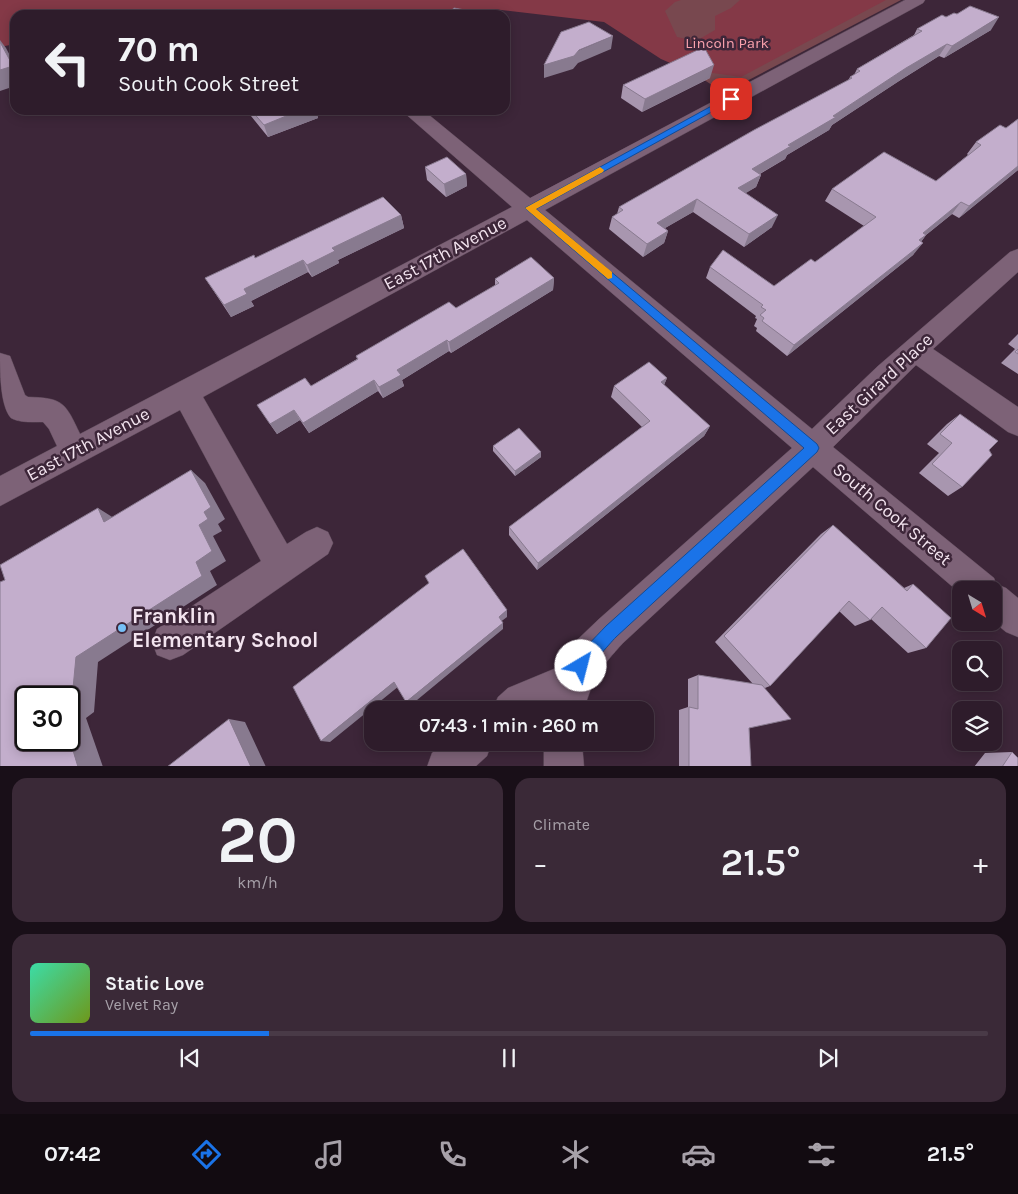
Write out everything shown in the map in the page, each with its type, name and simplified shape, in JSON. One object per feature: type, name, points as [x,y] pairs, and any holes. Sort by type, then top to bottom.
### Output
[{"type":"street","name":"East 17th Avenue","points":[[0,492],[917,0]]},
{"type":"street","name":"South Cook Street","points":[[417,115],[971,581]]},
{"type":"street","name":"East Girard Place","points":[[570,694],[589,654],[611,631],[813,448],[915,350],[1018,258]]},
{"type":"street","points":[[915,350],[1018,423]]},
{"type":"street","points":[[0,364],[14,402],[21,408],[50,410],[60,421],[74,452]]},
{"type":"street","points":[[185,392],[282,567]]},
{"type":"street","points":[[170,642],[317,544]]},
{"type":"street","points":[[1002,607],[1018,620]]},
{"type":"street","points":[[522,701],[570,694]]},
{"type":"street","points":[[446,766],[463,751]]},
{"type":"street","points":[[563,751],[564,766]]},
{"type":"green space","name":"Lincoln Park","points":[[0,0],[681,0],[675,2],[665,11],[677,37],[696,41],[715,30],[715,16],[731,8],[740,0],[886,0],[741,77],[684,69],[661,59],[604,22],[493,9],[10,10],[10,45],[0,47]]},
{"type":"green space","name":"Lincoln Park","points":[[512,0],[901,0],[724,93],[597,9]]},
{"type":"building","points":[[970,6],[999,17],[952,46],[947,44],[906,68],[833,116],[836,117],[752,169],[761,175],[738,188],[778,215],[749,234],[697,199],[657,223],[668,231],[647,244],[612,217],[623,210],[619,207],[754,130],[852,78],[850,77],[860,71],[857,69],[922,31],[917,29],[942,15],[946,17],[954,13],[957,14]]},
{"type":"building","points":[[589,22],[613,36],[579,50],[574,56],[544,65],[561,32]]},
{"type":"building","points":[[0,42],[10,60],[10,67],[0,70]]},
{"type":"building","points":[[704,47],[714,65],[645,99],[623,85]]},
{"type":"building","points":[[255,115],[289,115],[264,125]]},
{"type":"building","points":[[1018,119],[1018,166],[969,206],[961,202],[923,233],[926,235],[919,240],[923,243],[794,345],[762,321],[764,318],[760,315],[766,310],[761,307],[763,305],[710,267],[723,250],[774,286],[811,259],[815,262],[876,217],[832,189],[884,152],[936,181],[981,145],[976,142],[1000,125],[1006,128]]},
{"type":"building","points":[[447,157],[466,174],[444,184],[425,167]]},
{"type":"building","points":[[383,197],[401,215],[332,248],[335,251],[307,265],[303,260],[244,289],[247,294],[224,305],[205,278],[254,255],[255,258]]},
{"type":"building","points":[[531,257],[554,278],[449,342],[447,340],[397,370],[401,375],[379,387],[374,380],[303,423],[294,410],[270,424],[257,405],[305,378],[311,386],[358,359],[356,356],[449,302],[456,308],[499,283],[495,279]]},
{"type":"building","points":[[649,362],[667,378],[661,382],[710,426],[538,563],[509,527],[650,421],[614,386]]},
{"type":"building","points":[[960,414],[998,441],[989,450],[992,455],[962,487],[932,464],[952,443],[940,434]]},
{"type":"building","points":[[519,428],[541,452],[515,471],[493,446]]},
{"type":"building","points":[[191,470],[211,507],[204,512],[208,519],[199,525],[212,551],[196,562],[202,576],[76,657],[73,686],[15,686],[15,751],[73,751],[78,766],[0,766],[0,582],[5,580],[0,565],[98,508],[104,522]]},
{"type":"building","points":[[833,525],[907,591],[913,584],[951,618],[926,648],[882,607],[870,620],[849,601],[770,686],[724,636]]},
{"type":"building","points":[[463,549],[507,610],[499,617],[503,623],[407,701],[405,701],[394,682],[370,701],[364,701],[364,706],[321,741],[293,687],[429,583],[425,576]]},
{"type":"building","points":[[698,675],[762,685],[791,719],[749,728],[751,766],[689,766],[689,707],[698,709]]},
{"type":"building","points":[[229,719],[251,766],[168,766]]},
{"type":"building","points":[[1012,752],[1018,758],[1018,766],[1003,766]]},
{"type":"slow traffic","points":[[600,170],[529,208],[608,275]]},
{"type":"place","name":"Franklin Elementary School","points":[[122,628]]},
{"type":"route","points":[[581,666],[589,654],[611,631],[813,448],[529,208],[731,99]]}]
